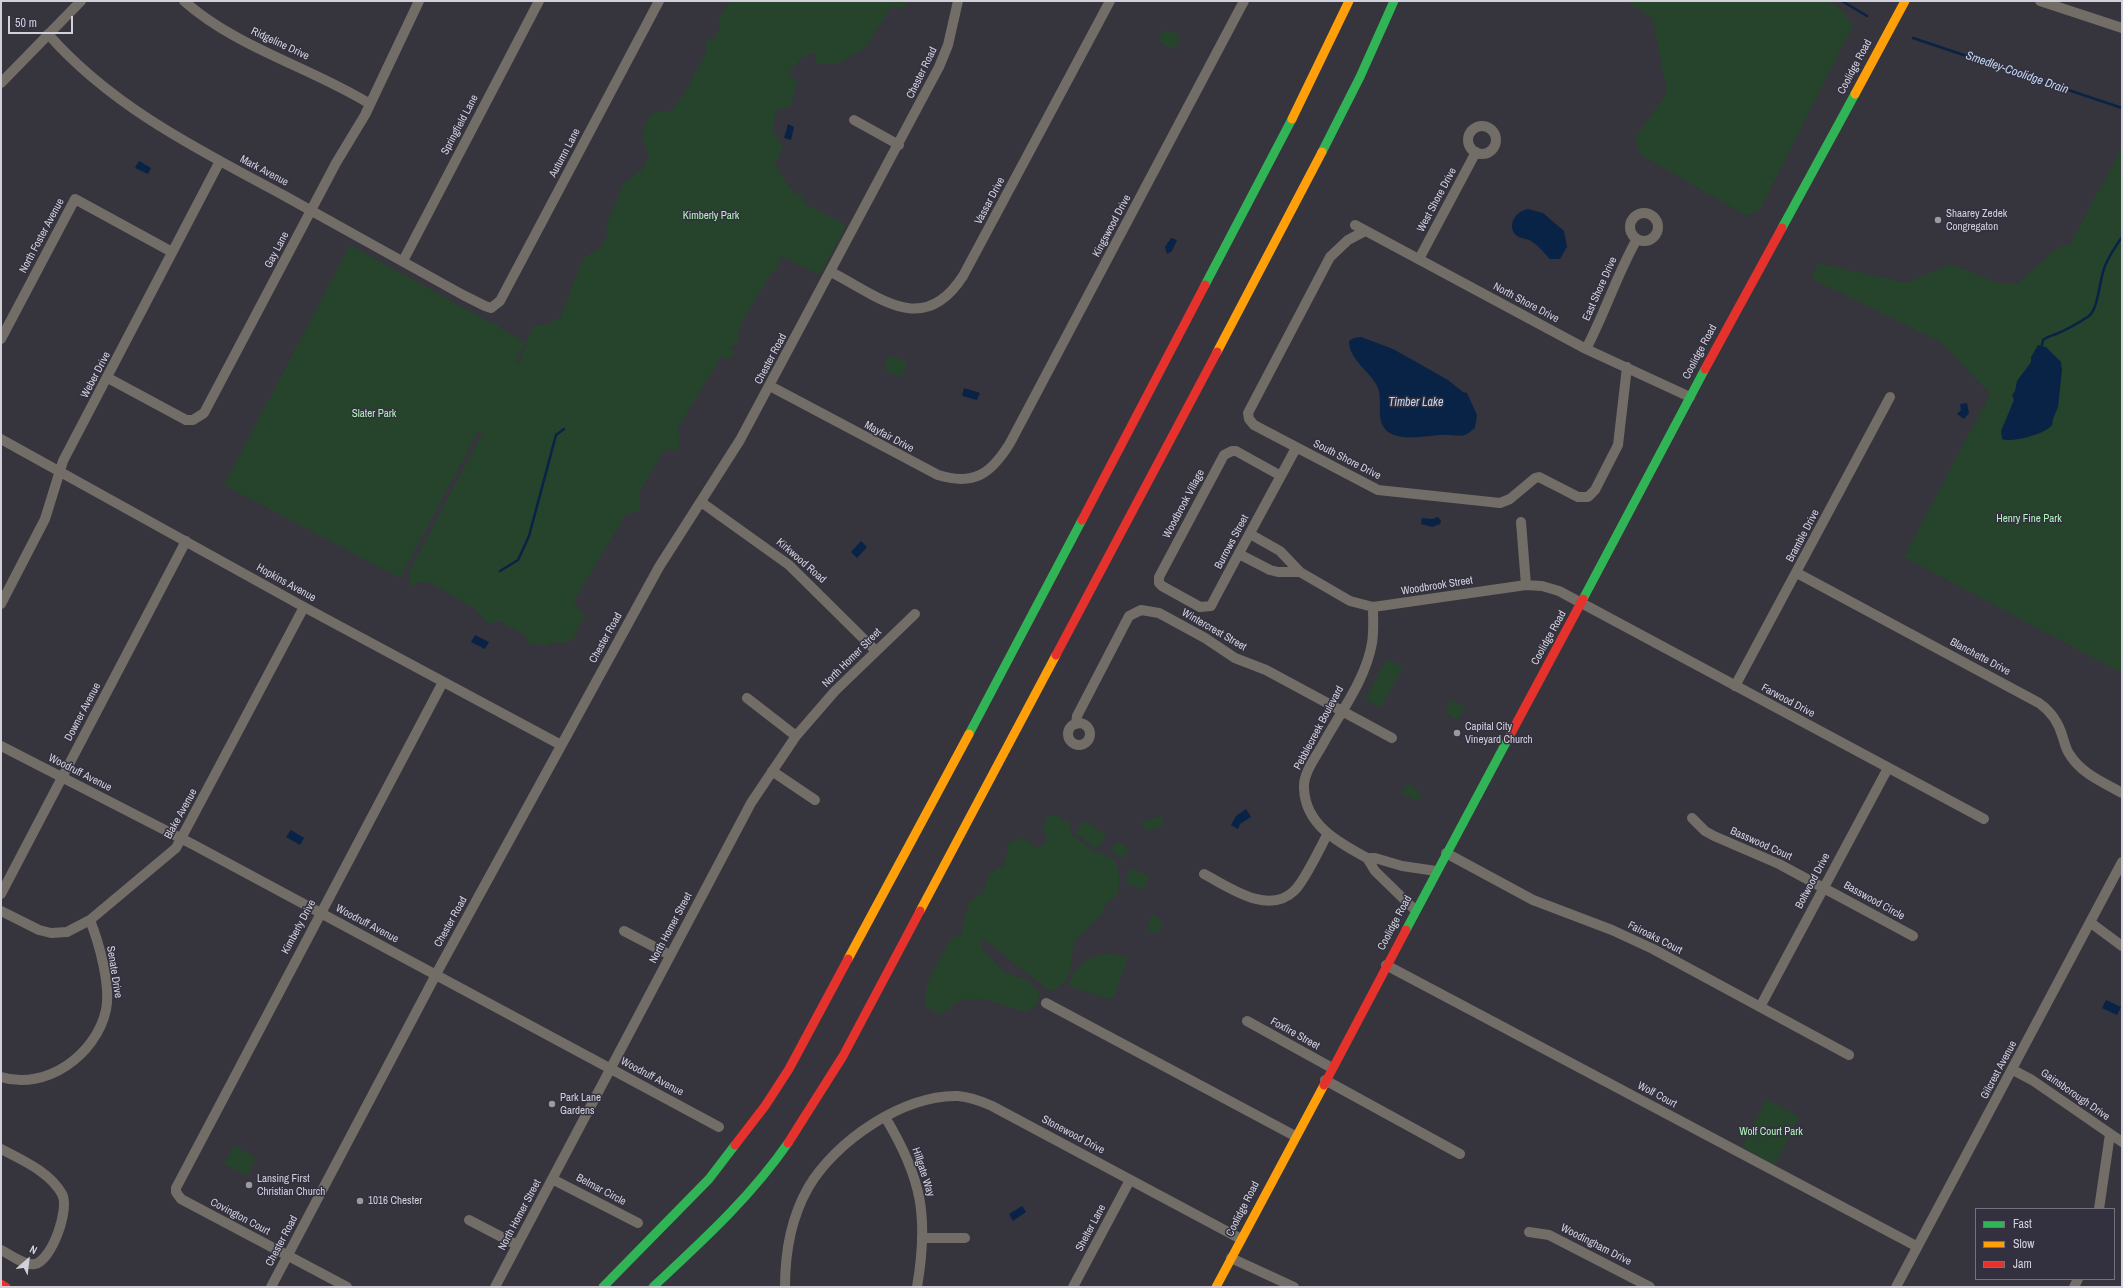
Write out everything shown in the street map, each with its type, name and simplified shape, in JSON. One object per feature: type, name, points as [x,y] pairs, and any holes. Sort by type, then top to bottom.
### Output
[{"type":"main road","points":[[603,1287],[709,1179],[765,1106],[789,1069],[831,993],[1279,145],[1349,1]]},
{"type":"main road","points":[[653,1287],[720,1224],[758,1183],[807,1118],[843,1056],[1318,162],[1348,102],[1394,1]]},
{"type":"main road","name":"Coolidge Road","points":[[1216,1287],[1415,910],[1581,603],[1690,397],[1905,1]]},
{"type":"main road","points":[[595,1287],[709,1179]]},
{"type":"main road","points":[[1,1284],[6,1287]]},
{"type":"street","points":[[1,83],[81,1]]},
{"type":"street","name":"Ridgeline Drive","points":[[184,1],[227,32],[318,75],[370,104]]},
{"type":"street","name":"Gay Lane","points":[[108,378],[179,417],[193,420],[204,413],[311,210],[370,104],[419,1]]},
{"type":"street","name":"Springfield Lane","points":[[403,261],[539,1]]},
{"type":"street","name":"Autumn Lane","points":[[485,306],[491,308],[500,301],[659,1]]},
{"type":"street","name":"Chester Road","points":[[271,1287],[436,974],[659,567],[736,447],[831,272],[899,144],[948,45],[958,1]]},
{"type":"street","name":"Vassar Drive","points":[[831,272],[895,305],[907,309],[918,309],[932,306],[947,297],[963,276],[1110,1]]},
{"type":"street","name":"Kingswood Drive","points":[[998,461],[1010,443],[1244,1]]},
{"type":"street","points":[[2040,1],[2052,3],[2122,28]]},
{"type":"street","name":"Mark Avenue","points":[[48,34],[87,73],[123,102],[170,133],[485,306]]},
{"type":"street","points":[[854,120],[899,144]]},
{"type":"street","name":"West Shore Drive","points":[[1419,259],[1476,152]]},
{"type":"street","name":"Weber Drive","points":[[1,604],[45,519],[59,471],[220,161]]},
{"type":"street","name":"North Foster Avenue","points":[[1,339],[75,199],[172,252]]},
{"type":"street","name":"North Shore Drive","points":[[1355,225],[1586,349],[1690,397]]},
{"type":"street","name":"South Shore Drive","points":[[1365,230],[1348,240],[1330,257],[1249,410],[1249,419],[1254,425],[1370,487],[1386,491],[1500,503],[1510,499],[1534,478],[1539,477],[1578,497],[1588,497],[1595,490],[1618,446],[1627,367]]},
{"type":"street","name":"East Shore Drive","points":[[1586,349],[1602,318],[1621,269],[1637,239]]},
{"type":"street","name":"Mayfair Drive","points":[[770,386],[938,475],[953,480],[977,477],[998,461]]},
{"type":"street","name":"Bramble Drive","points":[[1735,686],[1797,573],[1890,397]]},
{"type":"street","name":"Hopkins Avenue","points":[[1,439],[304,607],[561,745]]},
{"type":"street","name":"Burrows Street","points":[[1159,577],[1159,583],[1162,586],[1200,607],[1208,607],[1214,600],[1296,448]]},
{"type":"street","name":"Woodbrook Village","points":[[1159,577],[1224,455],[1232,451],[1236,451],[1281,476]]},
{"type":"street","name":"Kirkwood Road","points":[[701,502],[789,565],[875,650]]},
{"type":"street","points":[[1521,522],[1526,585]]},
{"type":"street","name":"Woodbrook Street","points":[[1250,534],[1287,556],[1300,572],[1357,604],[1373,607],[1526,585],[1550,588],[1581,603]]},
{"type":"street","name":"Downer Avenue","points":[[1,894],[186,541]]},
{"type":"street","name":"Woodbrook Street","points":[[1239,554],[1278,572],[1300,572]]},
{"type":"street","points":[[1278,572],[1282,571],[1287,566],[1287,556]]},
{"type":"street","name":"Blanchette Drive","points":[[1797,573],[2039,703],[2049,710],[2058,722],[2068,754],[2076,764],[2090,775],[2122,792]]},
{"type":"street","name":"Farwood Drive","points":[[1581,603],[1984,819]]},
{"type":"street","name":"Blake Avenue","points":[[1,911],[39,930],[51,933],[67,932],[90,920],[176,848],[304,607]]},
{"type":"street","name":"Pebblecreek Boulevard","points":[[1373,607],[1373,630],[1368,659],[1309,770],[1304,783],[1305,794],[1310,810],[1318,824],[1327,835],[1339,844],[1367,858],[1375,858],[1402,866],[1436,871]]},
{"type":"street","name":"Wintercrest Street","points":[[1076,724],[1077,716],[1130,616],[1140,610],[1158,613],[1206,638],[1236,658],[1266,670],[1392,738]]},
{"type":"street","name":"North Homer Street","points":[[495,1287],[738,826],[772,771],[796,736],[835,691],[875,650],[915,614]]},
{"type":"street","name":"Kimberly Drive","points":[[178,1183],[443,682]]},
{"type":"street","points":[[747,698],[796,736]]},
{"type":"street","name":"Woodruff Avenue","points":[[1,746],[436,974],[719,1127]]},
{"type":"street","name":"Boltwood Drive","points":[[1760,1007],[1888,768]]},
{"type":"street","points":[[772,771],[815,800]]},
{"type":"street","name":"Basswood Court","points":[[1692,818],[1701,828],[1714,836],[1767,857],[1824,887]]},
{"type":"street","points":[[1204,874],[1247,896],[1259,900],[1277,900],[1295,890],[1327,835]]},
{"type":"street","name":"Fairoaks Court","points":[[1446,853],[1533,900],[1632,939],[1849,1055]]},
{"type":"street","name":"Pebblecreek Boulevard","points":[[1367,858],[1370,865],[1415,910]]},
{"type":"street","name":"Gilcrest Avenue","points":[[1896,1287],[1916,1246],[2013,1070],[2122,862]]},
{"type":"street","name":"Basswood Circle","points":[[1824,887],[1913,936]]},
{"type":"street","name":"Senate Drive","points":[[1,1077],[26,1080],[53,1073],[79,1056],[96,1035],[106,1010],[107,997],[103,968],[90,920]]},
{"type":"street","points":[[2091,923],[2122,946]]},
{"type":"street","points":[[624,931],[670,955]]},
{"type":"street","name":"Wolf Court","points":[[1386,965],[1916,1246]]},
{"type":"street","points":[[1046,1003],[1295,1136]]},
{"type":"street","name":"Foxfire Street","points":[[1247,1021],[1332,1068]]},
{"type":"street","name":"Gainsborough Drive","points":[[2013,1070],[2032,1080],[2122,1142]]},
{"type":"street","points":[[1325,1080],[1460,1154]]},
{"type":"street","name":"Stonewood Drive","points":[[785,1287],[785,1266],[791,1232],[809,1187],[822,1168],[846,1142],[864,1128],[907,1107],[935,1099],[956,1096],[978,1100],[1006,1112],[1241,1239]]},
{"type":"street","name":"Hillgate Way","points":[[885,1117],[903,1148],[914,1175],[921,1205],[924,1238],[917,1287]]},
{"type":"street","points":[[2099,1208],[2110,1134]]},
{"type":"street","points":[[1,1149],[41,1172],[61,1192],[65,1201],[56,1238],[48,1253],[40,1262],[34,1264],[27,1263],[1,1250]]},
{"type":"street","name":"Belmar Circle","points":[[552,1179],[638,1223]]},
{"type":"street","name":"Shelter Lane","points":[[1073,1287],[1130,1180]]},
{"type":"street","name":"Covington Court","points":[[178,1183],[176,1192],[181,1199],[347,1287]]},
{"type":"street","points":[[469,1220],[517,1245]]},
{"type":"street","name":"Woodingham Drive","points":[[1529,1232],[1549,1235],[1650,1287]]},
{"type":"street","points":[[924,1238],[965,1238]]},
{"type":"street","points":[[1231,1258],[1294,1287]]},
{"type":"green space","name":"Kimberly Park","points":[[730,1],[893,1],[893,3],[894,1],[907,1],[905,8],[892,6],[865,48],[837,64],[817,64],[815,53],[805,55],[789,72],[797,83],[790,107],[776,110],[773,130],[783,147],[775,164],[786,182],[797,195],[800,193],[808,206],[846,225],[820,275],[782,256],[774,273],[772,272],[739,327],[738,343],[728,347],[735,351],[730,360],[722,355],[716,365],[716,368],[712,372],[677,429],[680,431],[678,449],[665,449],[640,491],[640,511],[626,514],[573,602],[585,616],[571,642],[548,643],[545,647],[538,643],[528,643],[526,636],[499,621],[490,624],[475,611],[476,609],[427,581],[408,586],[410,570],[482,434],[479,430],[400,578],[224,485],[350,245],[493,324],[498,324],[501,329],[525,342],[515,362],[518,364],[534,325],[544,326],[560,318],[584,257],[601,247],[609,231],[606,226],[624,183],[643,169],[649,154],[642,137],[650,114],[672,110],[685,92],[705,55],[706,39],[713,40],[720,28],[718,19]]},
{"type":"green space","points":[[1626,1],[1828,1],[1840,8],[1853,26],[1760,209],[1747,216],[1641,155],[1635,138],[1667,93],[1653,19]]},
{"type":"green space","points":[[1164,30],[1173,32],[1180,39],[1174,50],[1158,41]]},
{"type":"green space","name":"Henry Fine Park","points":[[2122,147],[2122,673],[1904,557],[1990,394],[1941,342],[1812,279],[1818,263],[1906,283],[1951,264],[2000,284],[2017,284],[2057,248],[2069,246]]},
{"type":"green space","points":[[889,355],[907,362],[902,377],[884,370]]},
{"type":"green space","points":[[1387,659],[1403,668],[1380,708],[1365,699]]},
{"type":"green space","points":[[1452,700],[1465,707],[1458,720],[1445,713]]},
{"type":"green space","points":[[1407,783],[1417,789],[1422,798],[1416,801],[1402,793]]},
{"type":"green space","points":[[1055,815],[1070,823],[1071,834],[1095,853],[1101,853],[1116,861],[1120,879],[1118,894],[1106,904],[1101,916],[1076,939],[1073,946],[1071,969],[1066,981],[1051,992],[980,936],[983,950],[1004,972],[1026,979],[1040,993],[1037,1005],[1025,1012],[983,999],[962,999],[940,1015],[925,1006],[927,983],[951,939],[961,934],[969,902],[982,894],[990,874],[1005,864],[1009,842],[1024,838],[1039,849],[1047,841],[1043,827],[1048,816]]},
{"type":"green space","points":[[1161,816],[1164,825],[1145,831],[1142,822]]},
{"type":"green space","points":[[1085,820],[1106,835],[1097,849],[1075,833]]},
{"type":"green space","points":[[1118,841],[1129,849],[1122,859],[1111,851]]},
{"type":"green space","points":[[1131,868],[1149,876],[1143,890],[1125,882]]},
{"type":"green space","points":[[1153,914],[1161,921],[1162,926],[1159,934],[1148,930],[1150,917]]},
{"type":"green space","points":[[1108,953],[1128,957],[1115,995],[1109,999],[1069,986],[1071,979],[1083,963],[1101,954]]},
{"type":"green space","name":"Wolf Court Park","points":[[1767,1099],[1799,1117],[1775,1165],[1742,1147]]},
{"type":"green space","points":[[234,1145],[256,1158],[247,1176],[224,1164]]},
{"type":"water","points":[[788,124],[794,127],[791,140],[784,138]]},
{"type":"water","points":[[139,161],[151,168],[148,174],[135,168]]},
{"type":"water","points":[[1528,209],[1543,213],[1564,231],[1567,247],[1560,259],[1550,259],[1534,243],[1514,233],[1512,229],[1513,221],[1520,212]]},
{"type":"water","points":[[1171,238],[1177,240],[1172,251],[1167,254],[1165,247]]},
{"type":"water","name":"Timber Lake","points":[[1361,337],[1393,349],[1448,380],[1463,392],[1467,393],[1477,415],[1475,428],[1462,436],[1446,435],[1402,437],[1388,432],[1381,421],[1379,394],[1376,384],[1355,359],[1350,347],[1349,341],[1354,338]]},
{"type":"water","points":[[2038,345],[2046,347],[2061,362],[2062,370],[2058,407],[2052,425],[2043,432],[2021,439],[2002,439],[2001,431],[2014,400],[2012,395],[2015,391],[2017,381],[2031,362],[2031,357]]},
{"type":"water","points":[[964,388],[980,393],[977,400],[962,396]]},
{"type":"water","points":[[1967,403],[1969,413],[1964,419],[1957,414],[1961,410],[1960,404]]},
{"type":"water","points":[[1438,517],[1441,521],[1440,524],[1432,527],[1421,524],[1422,518],[1432,519]]},
{"type":"water","points":[[861,541],[867,547],[857,558],[851,552]]},
{"type":"water","points":[[475,635],[489,642],[485,649],[471,642]]},
{"type":"water","points":[[1246,809],[1251,817],[1240,824],[1238,829],[1231,825],[1236,816]]},
{"type":"water","points":[[291,830],[304,838],[300,845],[286,837]]},
{"type":"water","points":[[2106,1000],[2121,1007],[2117,1015],[2102,1008]]},
{"type":"water","points":[[1022,1206],[1026,1212],[1013,1221],[1009,1214]]},
{"type":"waterway","name":"Smedley-Coolidge Drain","points":[[1842,1],[1867,16]]},
{"type":"waterway","name":"Smedley-Coolidge Drain","points":[[1913,38],[2122,108]]},
{"type":"waterway","points":[[2042,345],[2043,340],[2073,326],[2089,316],[2092,312],[2097,300],[2105,266],[2122,237]]},
{"type":"waterway","points":[[500,571],[518,560],[529,536],[556,435],[564,429]]},
{"type":"traffic: fast","points":[[1322,152],[1360,77],[1394,1]]},
{"type":"traffic: fast","points":[[1782,228],[1855,94]]},
{"type":"traffic: fast","points":[[1205,285],[1292,119]]},
{"type":"traffic: fast","points":[[1583,599],[1705,369]]},
{"type":"traffic: fast","points":[[969,734],[1082,520]]},
{"type":"traffic: fast","points":[[1406,930],[1509,737]]},
{"type":"traffic: fast","points":[[653,1287],[707,1236],[741,1201],[758,1182],[788,1143]]},
{"type":"traffic: fast","points":[[603,1287],[709,1179],[735,1145]]},
{"type":"traffic: slow","points":[[1292,119],[1349,1]]},
{"type":"traffic: slow","points":[[1855,94],[1905,1]]},
{"type":"traffic: slow","points":[[1217,352],[1322,152]]},
{"type":"traffic: slow","points":[[920,911],[1056,655]]},
{"type":"traffic: slow","points":[[848,959],[969,734]]},
{"type":"traffic: slow","points":[[1216,1287],[1324,1085]]},
{"type":"traffic: jam","points":[[1705,369],[1782,228]]},
{"type":"traffic: jam","points":[[1082,520],[1205,285]]},
{"type":"traffic: jam","points":[[1056,655],[1217,352]]},
{"type":"traffic: jam","points":[[1509,737],[1583,599]]},
{"type":"traffic: jam","points":[[788,1143],[843,1056],[920,911]]},
{"type":"traffic: jam","points":[[1324,1085],[1406,930]]},
{"type":"traffic: jam","points":[[735,1145],[765,1106],[789,1069],[848,959]]},
{"type":"traffic: jam","points":[[1,1284],[6,1287]]},
{"type":"place","name":"Shaarey Zedek Congregaton","points":[[1938,220]]},
{"type":"place","name":"Capital City Vineyard Church","points":[[1457,733]]},
{"type":"place","name":"Park Lane Gardens","points":[[552,1104]]},
{"type":"place","name":"Lansing First Christian Church","points":[[249,1185]]},
{"type":"place","name":"1016 Chester","points":[[360,1201]]},
{"type":"park label","name":"Slater Park","points":[[374,414]]}]
